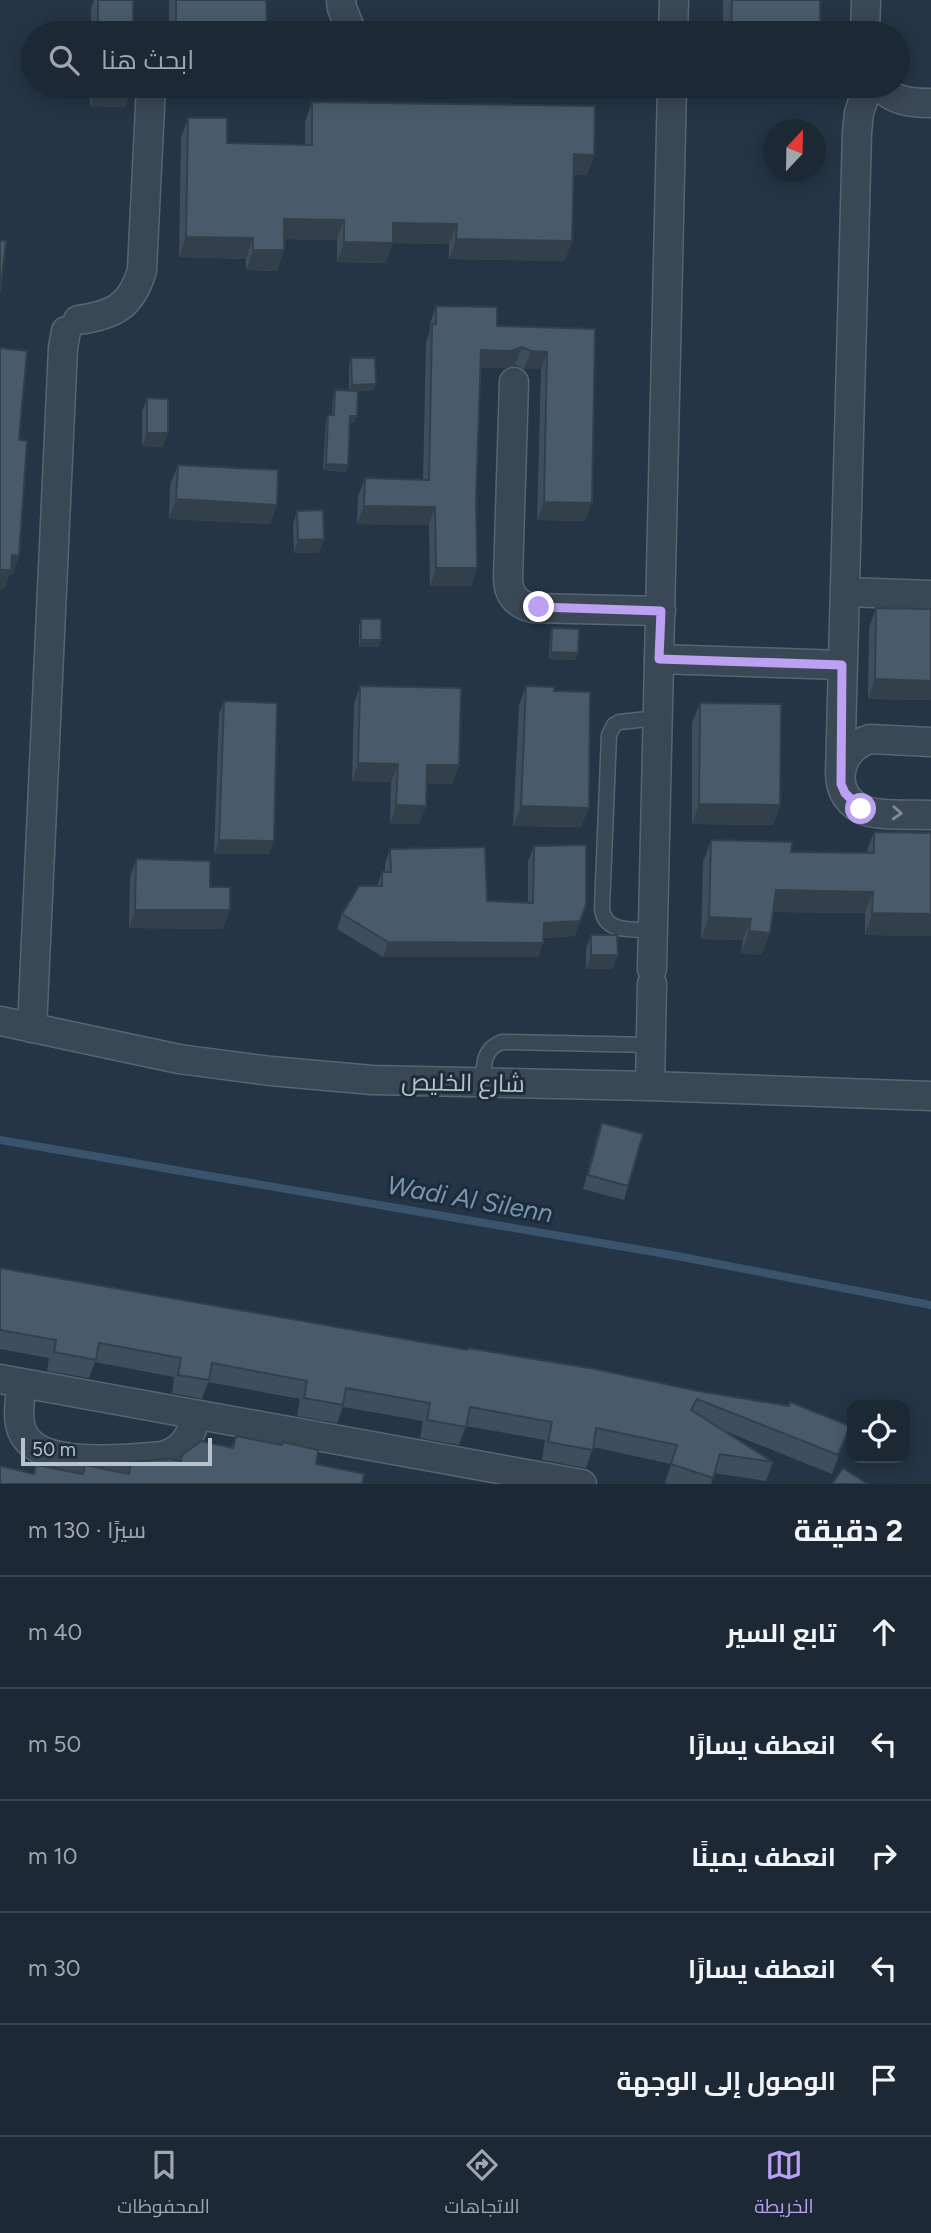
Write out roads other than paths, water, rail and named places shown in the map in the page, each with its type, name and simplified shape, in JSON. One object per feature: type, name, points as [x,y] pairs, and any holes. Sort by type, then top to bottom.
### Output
[{"type":"street","points":[[341,0],[347,21]]},
{"type":"street","points":[[673,21],[674,0]]},
{"type":"street","points":[[865,21],[866,0]]},
{"type":"street","points":[[32,1028],[62,362],[72,326],[116,310],[137,286],[142,270],[150,98]]},
{"type":"street","points":[[650,1086],[672,98]]},
{"type":"street","points":[[864,98],[857,132],[840,775],[845,793],[861,809],[931,815]]},
{"type":"street","points":[[895,98],[906,103],[931,103]]},
{"type":"street","points":[[514,382],[508,578],[512,596],[519,603],[532,608],[661,611]]},
{"type":"street","points":[[846,593],[931,595]]},
{"type":"street","points":[[659,659],[842,665]]},
{"type":"street","points":[[840,775],[846,755],[861,741],[870,739],[931,742]]},
{"type":"street","name":"شارع الخليص","points":[[0,1021],[179,1059],[372,1080],[931,1096]]},
{"type":"street","points":[[197,1415],[187,1441],[173,1453],[163,1456],[89,1460],[63,1456],[35,1447],[22,1432],[11,1381],[582,1484]]},
{"type":"lane","points":[[653,930],[615,928],[605,919],[602,908],[609,736],[614,725],[620,722],[658,718]]},
{"type":"lane","points":[[483,1084],[487,1053],[502,1042],[651,1045]]},
{"type":"waterway","name":"Wadi Al Silenn","points":[[0,1140],[677,1256],[931,1305]]}]
